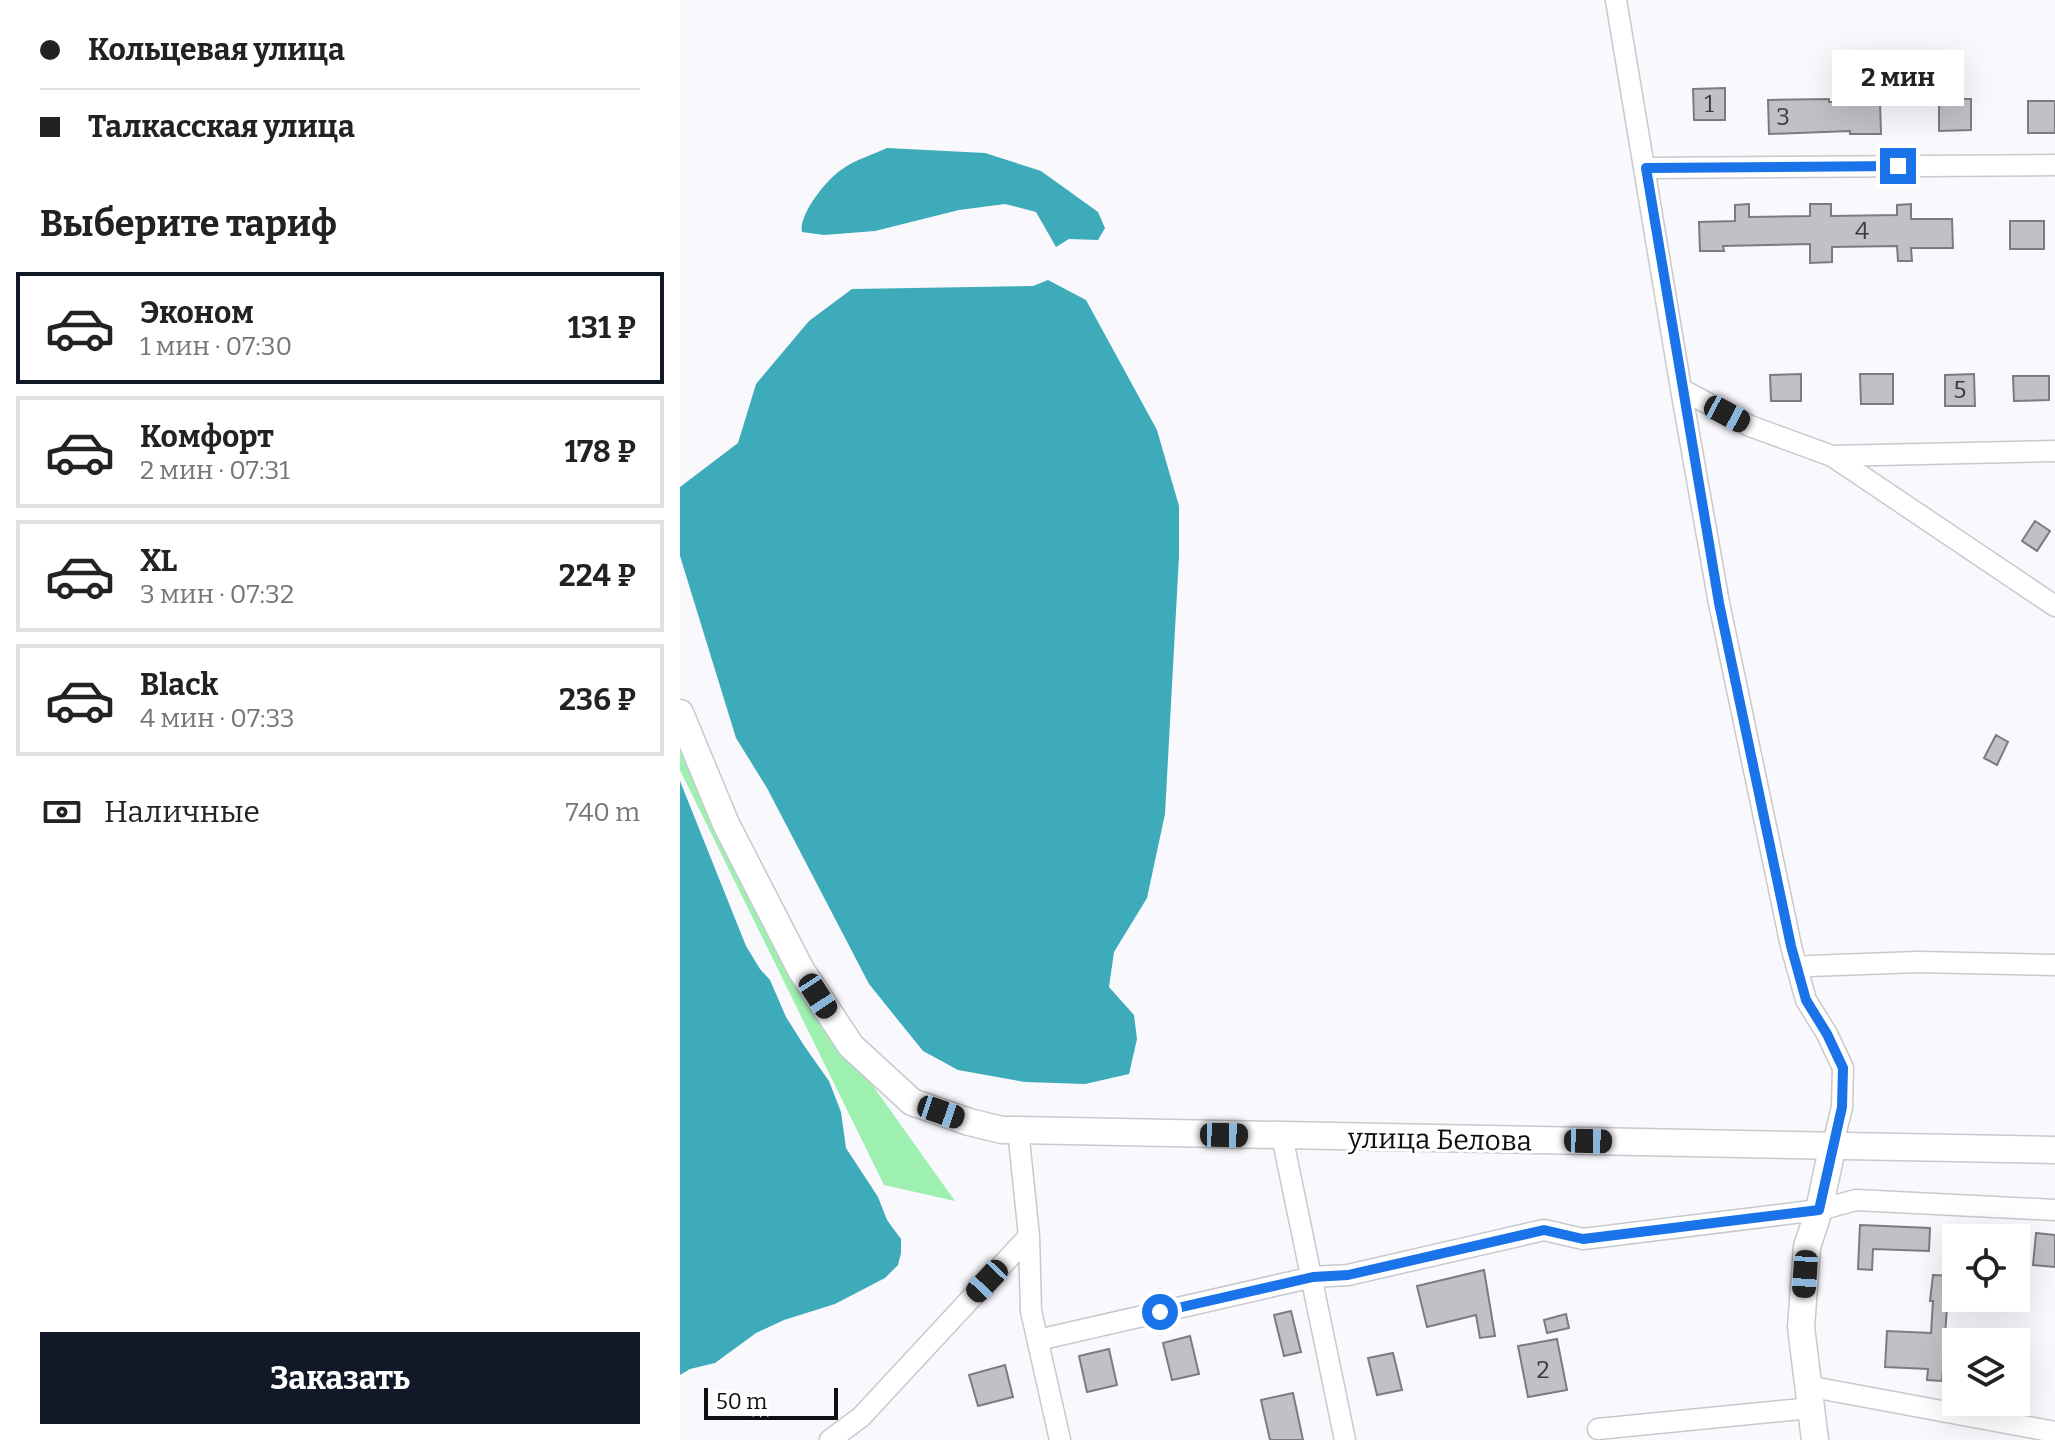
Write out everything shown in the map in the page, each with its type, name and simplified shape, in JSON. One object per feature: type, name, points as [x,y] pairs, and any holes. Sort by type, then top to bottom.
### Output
[{"type":"main road","name":"улица Белова","points":[[680,713],[733,838],[801,970],[851,1046],[912,1102],[969,1122],[1002,1130],[2055,1150]]},
{"type":"main road","points":[[1815,1440],[1801,1327],[1807,1247],[1819,1210],[1833,1144]]},
{"type":"street","points":[[1616,0],[1719,603],[1806,1000],[1843,1068],[1842,1107],[1833,1144]]},
{"type":"street","points":[[1646,168],[2055,165]]},
{"type":"street","points":[[1681,389],[1750,426],[1832,456],[2055,606]]},
{"type":"street","points":[[1832,456],[2055,451]]},
{"type":"street","points":[[1798,969],[1918,962],[2055,965]]},
{"type":"street","points":[[1018,1130],[1029,1236],[1031,1311],[1060,1440]]},
{"type":"street","points":[[1282,1136],[1345,1440]]},
{"type":"street","points":[[1038,1340],[1313,1277],[1348,1275],[1544,1230],[1583,1239],[1819,1210],[1856,1200],[2055,1210]]},
{"type":"street","points":[[830,1440],[861,1417],[1029,1236]]},
{"type":"street","points":[[1598,1429],[1809,1397],[2055,1432]]},
{"type":"green space","points":[[680,727],[856,1062],[955,1201],[884,1185],[680,770]]},
{"type":"water","points":[[887,148],[985,153],[1041,171],[1098,212],[1105,228],[1098,240],[1069,239],[1056,247],[1036,212],[1005,204],[959,210],[875,231],[824,235],[802,232],[804,216],[828,181],[852,163]]},
{"type":"water","points":[[1048,280],[1086,300],[1157,430],[1179,506],[1165,814],[1147,898],[1114,952],[1109,987],[1134,1015],[1137,1039],[1129,1074],[1085,1084],[1025,1082],[958,1070],[923,1051],[869,984],[767,788],[736,738],[680,556],[680,487],[738,443],[756,384],[809,321],[852,289],[1033,286]]},
{"type":"water","points":[[680,781],[746,946],[770,980],[786,1017],[829,1081],[841,1112],[846,1148],[901,1239],[901,1253],[898,1265],[885,1278],[835,1304],[784,1320],[756,1333],[715,1363],[690,1369],[680,1375]]},
{"type":"building","points":[[1725,88],[1725,120],[1694,120],[1693,89]]},
{"type":"building","points":[[1829,99],[1829,102],[1880,101],[1881,134],[1850,134],[1850,131],[1769,134],[1768,100]]},
{"type":"building","points":[[1939,99],[1971,99],[1971,130],[1939,131]]},
{"type":"building","points":[[2028,101],[2055,101],[2055,133],[2028,133]]},
{"type":"building","points":[[1749,204],[1749,217],[1810,216],[1810,204],[1831,204],[1831,216],[1897,215],[1897,205],[1911,204],[1911,219],[1952,219],[1953,248],[1911,248],[1912,261],[1898,261],[1897,246],[1832,247],[1832,262],[1810,263],[1810,244],[1723,246],[1724,251],[1700,251],[1699,222],[1735,221],[1735,205]]},
{"type":"building","points":[[2010,221],[2044,221],[2044,249],[2010,249]]},
{"type":"building","points":[[1801,374],[1801,401],[1771,401],[1770,375]]},
{"type":"building","points":[[1860,374],[1893,374],[1893,404],[1861,404]]},
{"type":"building","points":[[1974,374],[1975,406],[1945,406],[1945,375]]},
{"type":"building","points":[[2013,376],[2049,376],[2049,400],[2014,401]]},
{"type":"building","points":[[2035,521],[2050,531],[2037,551],[2022,541]]},
{"type":"building","points":[[1996,735],[2008,742],[1997,765],[1984,758]]},
{"type":"building","points":[[1860,1225],[1930,1228],[1929,1251],[1873,1249],[1872,1270],[1858,1269]]},
{"type":"building","points":[[2036,1233],[2055,1235],[2055,1267],[2033,1265]]},
{"type":"building","points":[[1484,1270],[1495,1336],[1480,1338],[1476,1315],[1427,1327],[1417,1286]]},
{"type":"building","points":[[1933,1275],[1942,1275],[1942,1312],[1947,1312],[1946,1328],[1942,1328],[1942,1381],[1927,1380],[1928,1369],[1885,1367],[1887,1331],[1931,1333],[1933,1301],[1930,1301]]},
{"type":"building","points":[[1291,1311],[1301,1352],[1284,1356],[1274,1315]]},
{"type":"building","points":[[1566,1314],[1569,1328],[1547,1333],[1544,1320]]},
{"type":"building","points":[[1190,1336],[1199,1374],[1172,1380],[1163,1343]]},
{"type":"building","points":[[1557,1339],[1567,1390],[1528,1397],[1518,1346]]},
{"type":"building","points":[[1109,1349],[1117,1385],[1087,1392],[1079,1356]]},
{"type":"building","points":[[1393,1353],[1402,1390],[1377,1395],[1368,1358]]},
{"type":"building","points":[[1005,1365],[1013,1397],[978,1406],[969,1375]]},
{"type":"building","points":[[1293,1393],[1303,1440],[1270,1440],[1261,1400]]},
{"type":"route","points":[[1160,1312],[1313,1277],[1348,1275],[1544,1230],[1583,1239],[1819,1210],[1842,1107],[1843,1068],[1806,1000],[1791,946],[1719,603],[1646,168],[1898,166]]}]
